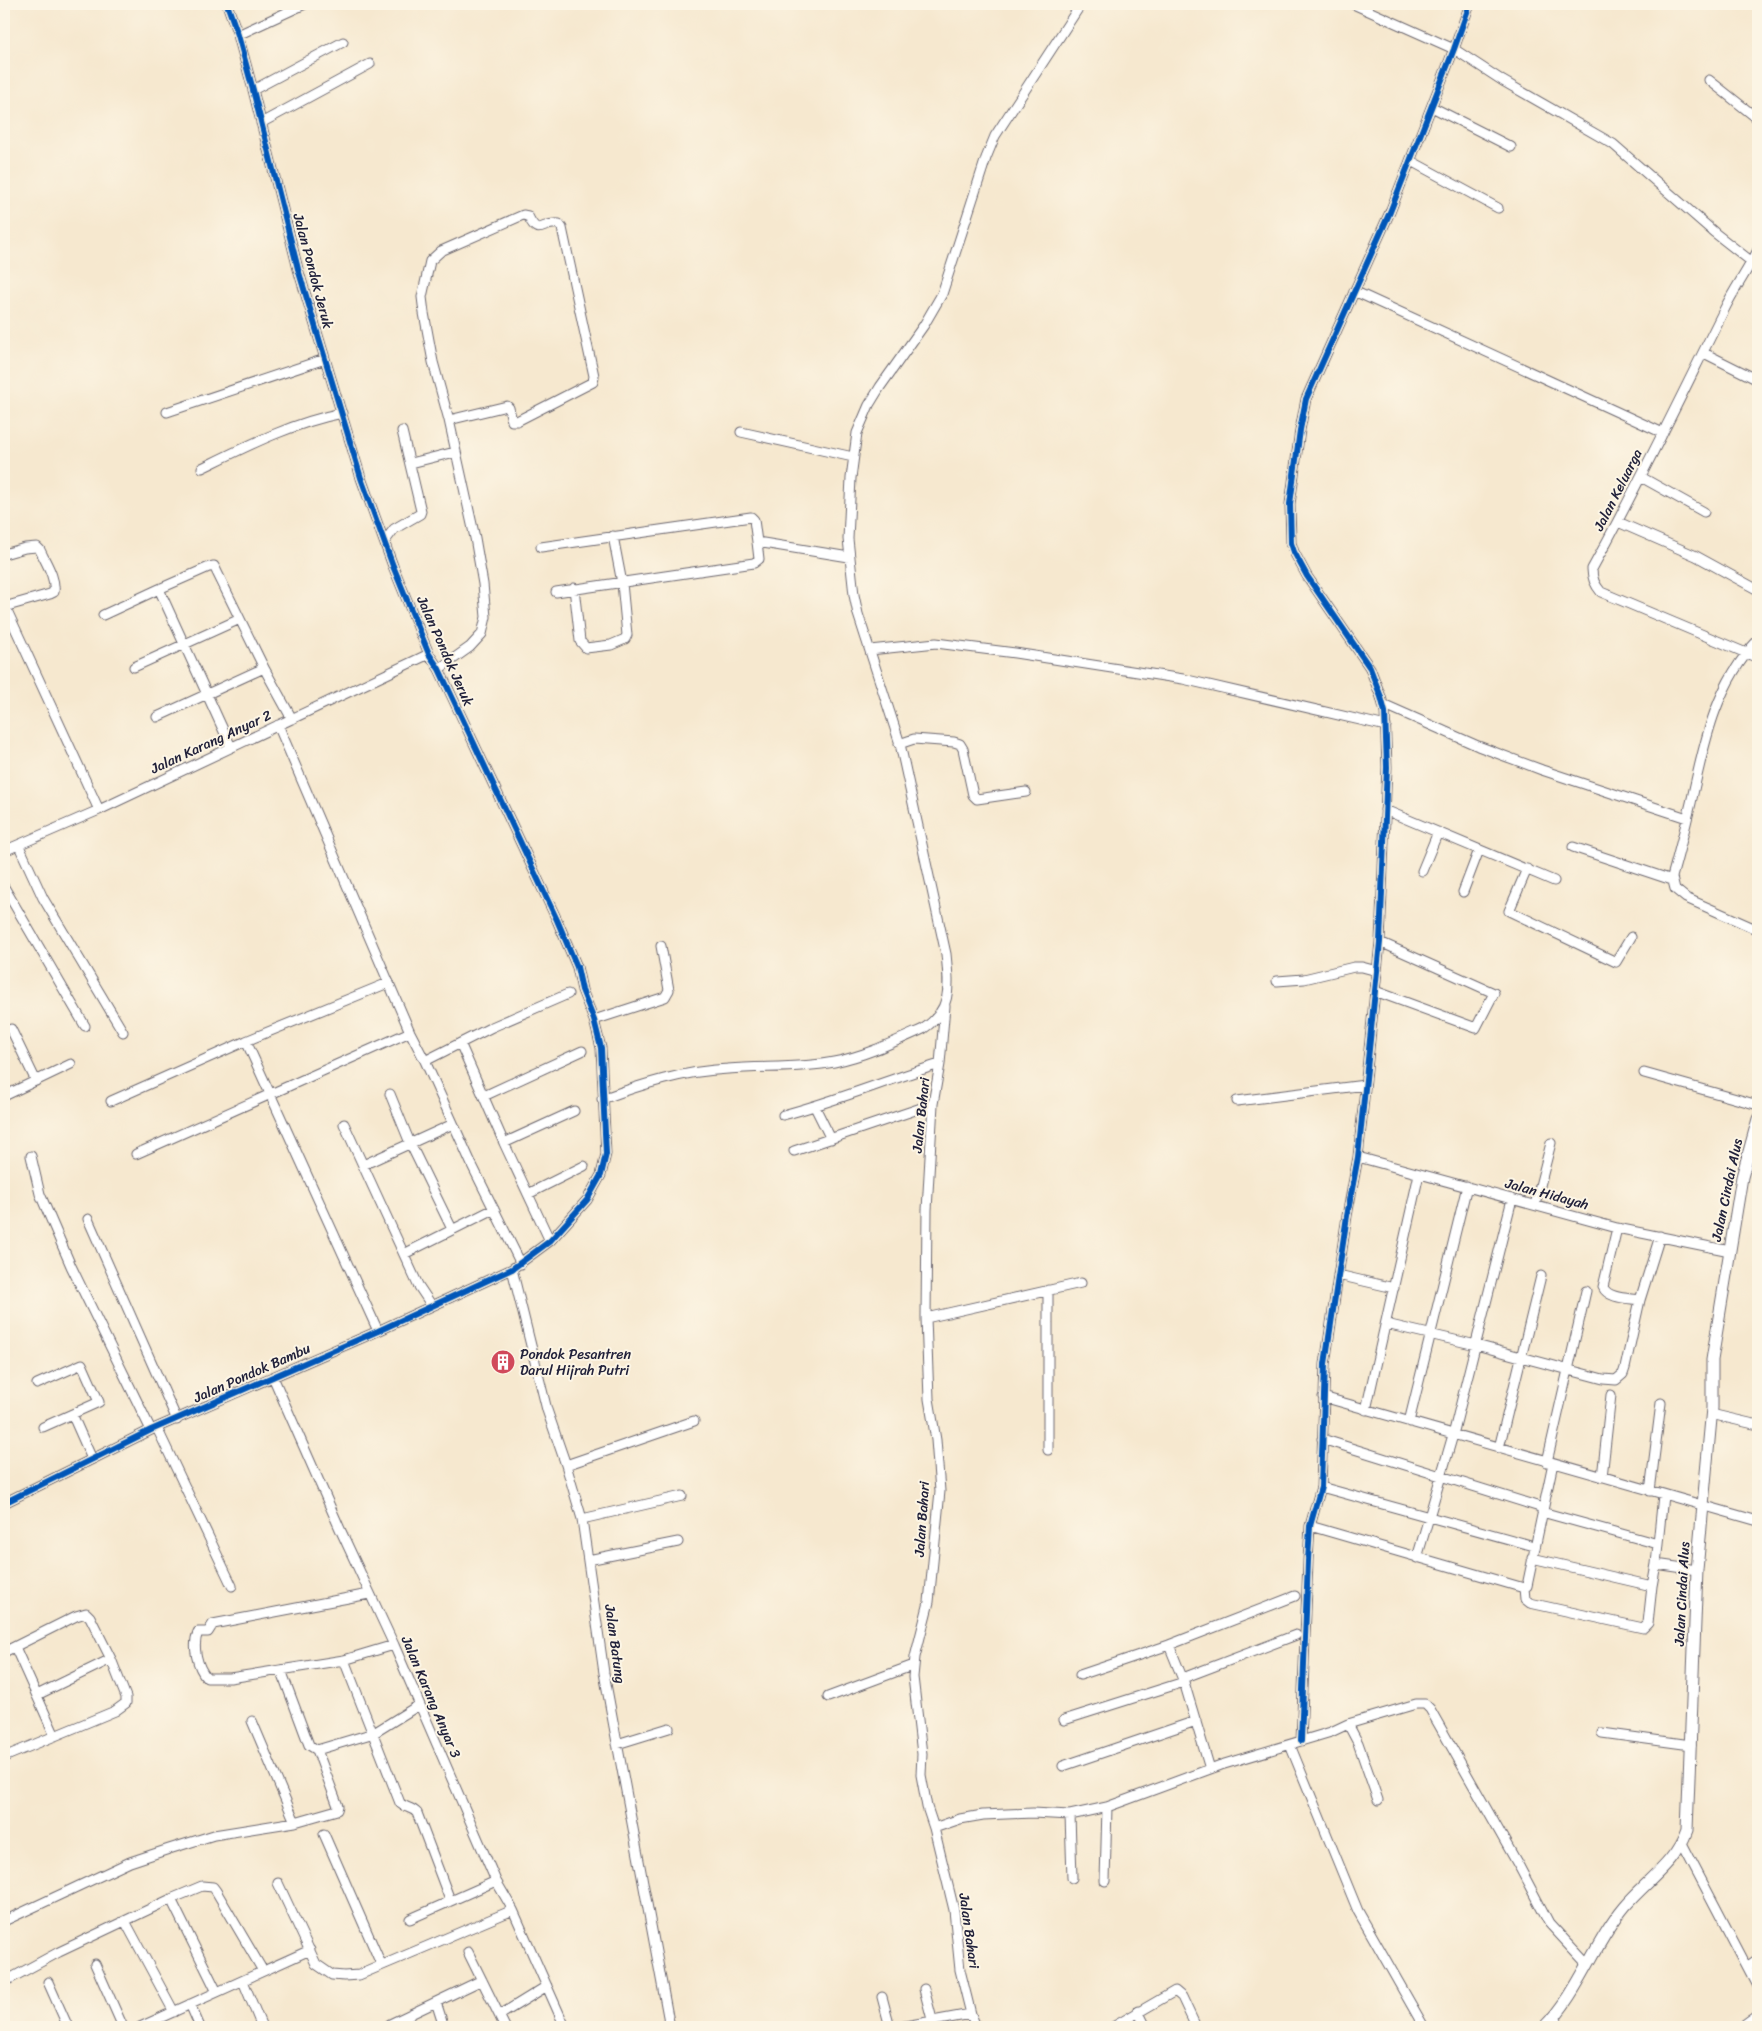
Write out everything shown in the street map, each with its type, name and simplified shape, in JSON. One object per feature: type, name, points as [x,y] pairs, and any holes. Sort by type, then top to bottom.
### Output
[{"type":"street","name":"Jalan Pondok Jeruk","points":[[226,4],[238,35],[253,90],[298,269],[361,478],[429,654],[439,669],[557,920],[577,967],[582,990],[594,1020],[601,1048],[606,1154],[601,1175],[587,1200],[550,1241],[512,1269]]},
{"type":"street","points":[[238,35],[305,4]]},
{"type":"street","name":"Jalan Bahari","points":[[976,2027],[960,1970],[954,1910],[927,1807],[921,1775],[922,1754],[914,1677],[915,1657],[929,1602],[940,1491],[936,1440],[929,1399],[926,1318],[926,1210],[933,1104],[940,1064],[948,989],[946,954],[900,744],[854,596],[849,556],[849,523],[853,457],[857,433],[869,405],[924,325],[942,294],[986,158],[995,136],[1081,4]]},
{"type":"street","points":[[1353,4],[1454,50],[1503,81],[1612,144],[1715,233],[1752,262]]},
{"type":"street","points":[[1301,1741],[1310,1526],[1321,1487],[1325,1364],[1358,1157],[1380,942],[1387,767],[1386,726],[1383,704],[1370,668],[1299,562],[1290,535],[1290,504],[1306,399],[1377,244],[1411,161],[1470,4]]},
{"type":"street","points":[[253,90],[343,42]]},
{"type":"street","points":[[261,123],[370,64]]},
{"type":"street","points":[[1709,80],[1758,119]]},
{"type":"street","points":[[1432,106],[1511,147]]},
{"type":"street","points":[[1411,161],[1498,208]]},
{"type":"street","points":[[439,669],[470,648],[482,634],[486,617],[484,584],[449,420],[433,362],[422,297],[430,261],[441,251],[523,215],[528,216],[533,227],[536,228],[558,224],[562,228],[594,376],[593,382],[517,421],[512,421],[507,406],[449,420]]},
{"type":"street","name":"Jalan Keluarga","points":[[1758,250],[1725,308],[1641,477],[1592,569],[1594,582],[1601,592],[1758,658]]},
{"type":"street","points":[[1354,291],[1663,433]]},
{"type":"street","points":[[1704,353],[1758,380]]},
{"type":"street","points":[[167,412],[325,359]]},
{"type":"street","points":[[202,468],[258,441],[320,417],[342,413]]},
{"type":"street","points":[[385,540],[394,529],[420,514],[420,502],[402,431]]},
{"type":"street","points":[[741,432],[853,457]]},
{"type":"street","points":[[411,463],[456,452]]},
{"type":"street","points":[[1641,477],[1704,512]]},
{"type":"street","points":[[541,547],[751,516],[754,520],[759,559],[754,564],[556,592]]},
{"type":"street","points":[[1618,522],[1696,556],[1758,590]]},
{"type":"street","points":[[574,588],[580,641],[586,648],[610,645],[625,639],[627,635],[622,583],[613,536]]},
{"type":"street","points":[[757,542],[849,556]]},
{"type":"street","points":[[4,554],[25,548],[37,548],[40,550],[54,580],[54,592],[4,606],[99,810]]},
{"type":"street","points":[[102,615],[214,566],[264,668],[292,718]]},
{"type":"street","points":[[159,589],[231,747]]},
{"type":"street","points":[[134,667],[240,619]]},
{"type":"street","points":[[1758,640],[1746,653],[1729,680],[1710,724],[1672,880],[1678,893],[1686,898],[1758,930]]},
{"type":"street","points":[[870,650],[936,643],[1015,653],[1183,679],[1386,726]]},
{"type":"street","name":"Jalan Karang Anyar 2","points":[[4,851],[99,810],[429,654]]},
{"type":"street","points":[[157,716],[264,668]]},
{"type":"street","points":[[1383,704],[1478,746],[1542,770],[1687,818]]},
{"type":"street","points":[[278,726],[410,1032],[521,1264]]},
{"type":"street","points":[[900,744],[914,739],[960,744],[963,749],[973,795],[977,799],[1026,792]]},
{"type":"street","points":[[1385,810],[1554,881]]},
{"type":"street","points":[[1422,871],[1438,832]]},
{"type":"street","points":[[19,846],[42,898],[123,1032]]},
{"type":"street","points":[[1573,847],[1672,880]]},
{"type":"street","points":[[1463,892],[1479,850]]},
{"type":"street","points":[[1527,869],[1509,911],[1616,962],[1631,936]]},
{"type":"street","points":[[4,887],[85,1026]]},
{"type":"street","points":[[1375,991],[1476,1028],[1494,993],[1380,942]]},
{"type":"street","points":[[594,1020],[665,997],[669,990],[661,946]]},
{"type":"street","points":[[1277,981],[1304,979],[1354,967],[1377,971]]},
{"type":"street","points":[[111,1101],[246,1041],[388,983]]},
{"type":"street","points":[[425,1061],[492,1027],[568,994]]},
{"type":"street","points":[[602,1099],[651,1081],[693,1074],[726,1069],[798,1066],[847,1059],[923,1029],[930,1024],[945,1006]]},
{"type":"street","points":[[12,1029],[36,1081]]},
{"type":"street","points":[[136,1154],[410,1032]]},
{"type":"street","points":[[246,1041],[378,1331]]},
{"type":"street","points":[[460,1043],[550,1241]]},
{"type":"street","points":[[484,1096],[582,1051]]},
{"type":"street","points":[[4,1096],[72,1064]]},
{"type":"street","points":[[783,1115],[815,1107],[898,1076],[940,1064]]},
{"type":"street","points":[[1644,1073],[1758,1105]]},
{"type":"street","points":[[1236,1101],[1365,1085]]},
{"type":"street","points":[[390,1094],[410,1143],[452,1229]]},
{"type":"street","points":[[794,1151],[933,1104]]},
{"type":"street","points":[[815,1107],[831,1139]]},
{"type":"street","points":[[504,1143],[574,1111]]},
{"type":"street","name":"Jalan Cindai Alus","points":[[1545,2027],[1558,2022],[1562,2010],[1587,1964],[1624,1907],[1670,1861],[1683,1844],[1688,1830],[1697,1570],[1711,1414],[1712,1360],[1742,1177],[1758,1119]]},
{"type":"street","points":[[344,1124],[418,1284],[432,1306]]},
{"type":"street","points":[[363,1165],[453,1124]]},
{"type":"street","points":[[1535,1205],[1551,1143]]},
{"type":"street","points":[[31,1156],[40,1194],[67,1257],[232,1586]]},
{"type":"street","name":"Jalan Hidayah","points":[[1358,1157],[1617,1228],[1730,1251]]},
{"type":"street","points":[[528,1194],[584,1166]]},
{"type":"street","points":[[1366,1410],[1419,1174]]},
{"type":"street","points":[[1409,1422],[1467,1186]]},
{"type":"street","points":[[1416,1558],[1453,1435],[1512,1199]]},
{"type":"street","points":[[404,1254],[494,1209]]},
{"type":"street","points":[[88,1218],[177,1420]]},
{"type":"street","points":[[1617,1228],[1603,1287],[1604,1291],[1612,1296],[1640,1300]]},
{"type":"street","points":[[1386,1324],[1612,1380],[1619,1378],[1625,1368],[1640,1300],[1660,1236]]},
{"type":"street","name":"Jalan Pondok Bambu","points":[[4,1503],[154,1429],[378,1331],[512,1269]]},
{"type":"street","name":"Jalan Batung","points":[[512,1269],[546,1410],[566,1464],[582,1519],[604,1673],[670,2027]]},
{"type":"street","points":[[1338,1275],[1394,1288]]},
{"type":"street","points":[[1500,1448],[1541,1276]]},
{"type":"street","points":[[926,1318],[1082,1283]]},
{"type":"street","points":[[1048,1290],[1048,1450]]},
{"type":"street","points":[[1586,1291],[1568,1369],[1543,1510],[1527,1586],[1524,1588],[1525,1599],[1530,1603],[1643,1628],[1648,1623],[1663,1495]]},
{"type":"street","points":[[37,1384],[82,1364],[99,1402],[43,1427]]},
{"type":"street","name":"Jalan Karang Anyar 3","points":[[273,1376],[299,1439],[394,1645],[496,1881],[513,1910],[565,2027]]},
{"type":"street","points":[[1602,1477],[1611,1395]]},
{"type":"street","points":[[1323,1397],[1758,1521]]},
{"type":"street","points":[[1650,1491],[1661,1404]]},
{"type":"street","points":[[72,1414],[92,1459]]},
{"type":"street","points":[[1711,1414],[1758,1425]]},
{"type":"street","points":[[566,1464],[694,1421]]},
{"type":"street","points":[[1322,1440],[1543,1510],[1658,1544]]},
{"type":"street","points":[[1321,1487],[1534,1546]]},
{"type":"street","points":[[582,1519],[682,1496]]},
{"type":"street","points":[[1310,1526],[1524,1588]]},
{"type":"street","points":[[588,1560],[678,1542]]},
{"type":"street","points":[[1532,1558],[1652,1586]]},
{"type":"street","points":[[1656,1564],[1697,1570]]},
{"type":"street","points":[[369,1594],[212,1624],[208,1632],[198,1632],[195,1639],[201,1671],[207,1678],[230,1678],[344,1660],[394,1645]]},
{"type":"street","points":[[1080,1675],[1168,1645],[1295,1596]]},
{"type":"street","points":[[4,1652],[86,1612],[111,1659],[126,1697],[126,1702],[115,1711],[4,1757]]},
{"type":"street","points":[[1064,1720],[1184,1680],[1296,1635]]},
{"type":"street","points":[[1168,1645],[1184,1680],[1210,1769]]},
{"type":"street","points":[[15,1647],[55,1736]]},
{"type":"street","points":[[37,1695],[111,1659]]},
{"type":"street","points":[[344,1660],[400,1803],[402,1806],[412,1808],[417,1813],[450,1900]]},
{"type":"street","points":[[828,1697],[914,1665]]},
{"type":"street","points":[[4,1922],[130,1862],[214,1835],[294,1822],[337,1810],[338,1806],[317,1750],[308,1745],[281,1670]]},
{"type":"street","points":[[934,1828],[960,1819],[983,1815],[1033,1813],[1070,1815],[1107,1807],[1210,1769],[1331,1732],[1348,1724],[1416,1704],[1425,1704],[1430,1709],[1549,1923],[1587,1964]]},
{"type":"street","points":[[317,1750],[374,1733],[419,1705]]},
{"type":"street","points":[[252,1721],[294,1822]]},
{"type":"street","points":[[1063,1766],[1196,1721]]},
{"type":"street","points":[[1348,1724],[1358,1743],[1378,1800]]},
{"type":"street","points":[[617,1744],[669,1728]]},
{"type":"street","points":[[1602,1733],[1691,1745]]},
{"type":"street","points":[[1290,1744],[1358,1911],[1424,2027]]},
{"type":"street","points":[[1105,1881],[1107,1807]]},
{"type":"street","points":[[1070,1815],[1072,1878]]},
{"type":"street","points":[[324,1834],[381,1964]]},
{"type":"street","points":[[1683,1844],[1758,1988]]},
{"type":"street","points":[[410,1919],[496,1881]]},
{"type":"street","points":[[278,1883],[318,1967],[332,1975],[359,1975],[381,1964],[513,1910]]},
{"type":"street","points":[[4,1982],[59,1952],[171,1899],[206,1885],[213,1887],[216,1891],[263,1971]]},
{"type":"street","points":[[171,1899],[217,1992]]},
{"type":"street","points":[[125,1921],[174,2012]]},
{"type":"street","points":[[140,2027],[243,1982],[310,1950]]},
{"type":"street","points":[[468,1952],[505,2027]]},
{"type":"street","points":[[1747,1966],[1758,1958]]},
{"type":"street","points":[[95,1964],[123,2027]]},
{"type":"street","points":[[390,2024],[482,1980]]},
{"type":"street","points":[[48,1982],[68,2027]]},
{"type":"street","points":[[243,1982],[262,2027]]},
{"type":"street","points":[[500,2015],[547,1986]]},
{"type":"street","points":[[924,1989],[933,2024]]},
{"type":"street","points":[[1112,2027],[1175,1992],[1182,1997],[1196,2027]]},
{"type":"street","points":[[882,1997],[890,2027]]},
{"type":"street","points":[[436,2002],[444,2027]]},
{"type":"street","points":[[190,2004],[200,2027]]},
{"type":"street","points":[[1138,2011],[1146,2027]]},
{"type":"street","points":[[900,2027],[933,2024],[971,2014]]},
{"type":"street","points":[[1743,2027],[1758,2016]]},
{"type":"cycle path","points":[[4,1503],[151,1430],[378,1331],[512,1269],[550,1241],[587,1200],[601,1175],[606,1154],[601,1048],[594,1020],[582,990],[577,967],[557,920],[439,669],[429,654],[393,566],[361,478],[298,269],[253,90],[238,35],[227,4]]},
{"type":"cycle path","points":[[1301,1741],[1310,1526],[1321,1487],[1325,1364],[1347,1216],[1358,1157],[1380,942],[1387,767],[1385,712],[1381,697],[1370,668],[1307,576],[1294,552],[1291,543],[1290,504],[1306,399],[1390,212],[1470,4]]},
{"type":"place","name":"Pondok Pesantren Darul Hijrah Putri","points":[[503,1362]]}]
